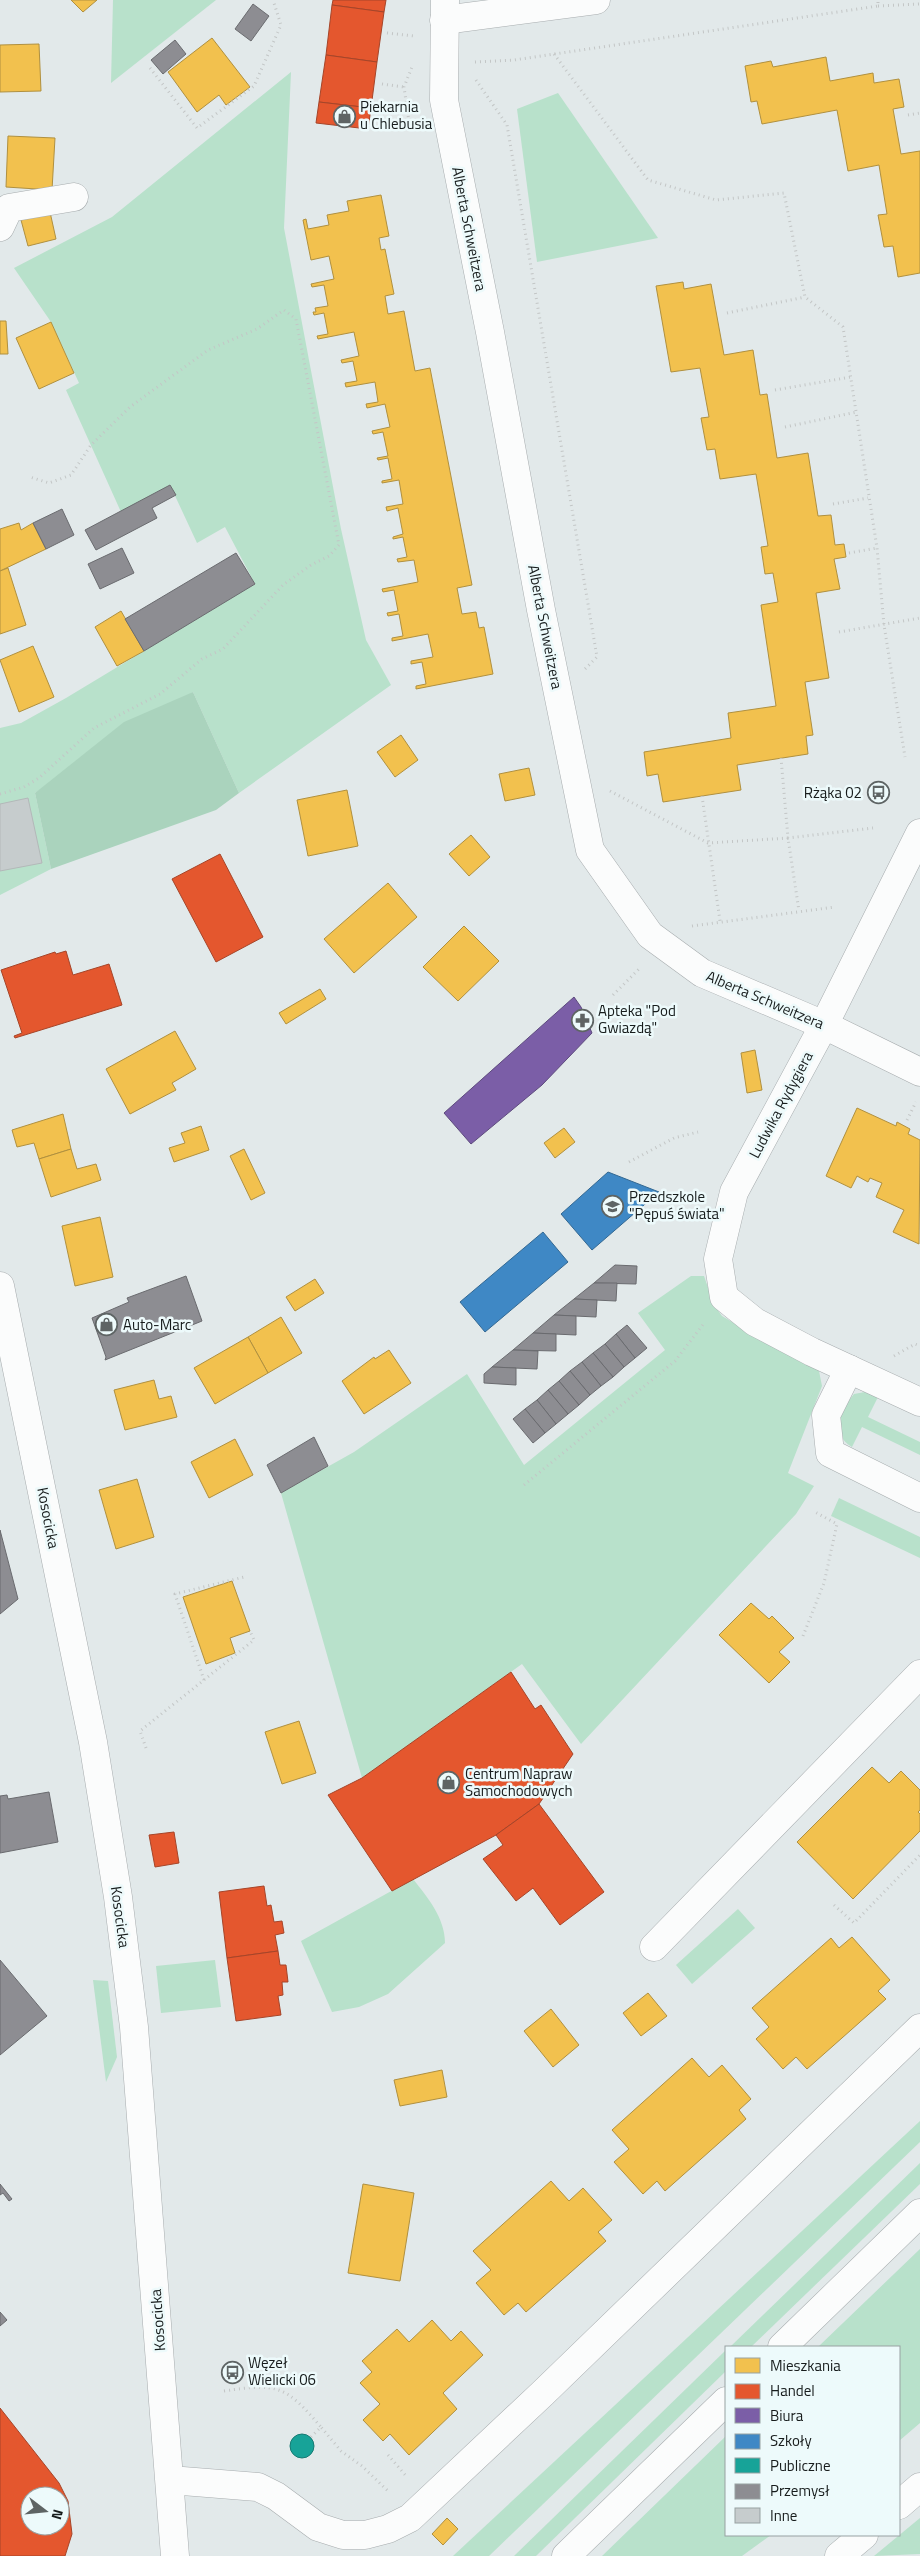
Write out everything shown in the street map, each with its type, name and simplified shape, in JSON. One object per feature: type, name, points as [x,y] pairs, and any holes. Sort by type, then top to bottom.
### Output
[{"type":"street","points":[[444,10],[596,0]]},
{"type":"street","name":"Alberta Schweitzera","points":[[444,10],[444,100],[490,332],[541,610],[590,850],[650,935],[702,973],[824,1025],[920,1072]]},
{"type":"street","points":[[0,227],[9,208],[74,197]]},
{"type":"street","name":"Ludwika Rydygiera","points":[[724,1297],[718,1259],[734,1192],[824,1025],[920,833]]},
{"type":"street","name":"Kosocicka","points":[[0,1286],[93,1742],[118,1897],[134,2027],[175,2556]]},
{"type":"street","points":[[724,1297],[755,1322],[848,1369],[920,1402]]},
{"type":"street","points":[[848,1369],[826,1415],[830,1453],[920,1498]]},
{"type":"street","points":[[654,1947],[920,1674]]},
{"type":"street","points":[[170,2480],[258,2488],[276,2496],[318,2527],[343,2536],[365,2535],[388,2529],[410,2518],[543,2393],[920,2028]]},
{"type":"street","points":[[783,2346],[920,2214]]},
{"type":"street","points":[[566,2556],[725,2402]]},
{"type":"street","points":[[900,2504],[920,2487]]},
{"type":"street","points":[[839,2556],[863,2536]]},
{"type":"path","points":[[150,68],[197,128],[254,86],[280,25],[273,0]]},
{"type":"path","points":[[878,0],[878,6]]},
{"type":"path","points":[[465,63],[554,54],[878,6],[920,4]]},
{"type":"path","points":[[388,33],[416,36]]},
{"type":"path","points":[[554,54],[648,180],[716,200],[784,193],[804,297],[843,327],[877,548],[884,624],[905,757]]},
{"type":"path","points":[[475,79],[506,125],[598,657],[581,673]]},
{"type":"path","points":[[382,84],[404,87]]},
{"type":"path","points":[[908,115],[920,113]]},
{"type":"path","points":[[728,313],[804,297]]},
{"type":"path","points":[[0,794],[24,787],[39,778],[94,728],[160,694],[202,659],[222,649],[283,585],[329,556],[338,544],[296,320],[284,310],[256,329],[208,350],[130,407],[91,445],[71,475],[48,483],[30,477]]},
{"type":"path","points":[[776,390],[851,377]]},
{"type":"path","points":[[785,427],[856,412]]},
{"type":"path","points":[[832,504],[868,498]]},
{"type":"path","points":[[850,554],[877,548]]},
{"type":"path","points":[[839,632],[920,618]]},
{"type":"path","points":[[781,758],[788,838],[799,911]]},
{"type":"path","points":[[605,788],[708,843],[788,838],[873,828]]},
{"type":"path","points":[[702,796],[720,921]]},
{"type":"path","points":[[684,927],[835,907]]},
{"type":"path","points":[[613,995],[646,961]]},
{"type":"path","points":[[907,1120],[920,1095]]},
{"type":"path","points":[[628,1162],[674,1138],[698,1132]]},
{"type":"path","points":[[524,1485],[675,1362],[724,1297]]},
{"type":"path","points":[[892,1357],[915,1344],[920,1346]]},
{"type":"path","points":[[803,1636],[824,1583],[837,1524],[815,1512]]},
{"type":"path","points":[[204,1680],[175,1594],[244,1576]]},
{"type":"path","points":[[146,1748],[140,1731],[254,1640],[250,1631]]},
{"type":"path","points":[[834,1905],[854,1923],[920,1854]]},
{"type":"path","points":[[224,2392],[267,2386],[282,2390],[298,2401],[341,2451],[362,2466],[387,2492],[393,2490]]},
{"type":"path","points":[[310,2437],[321,2427]]},
{"type":"path","points":[[388,2455],[408,2478]]},
{"type":"green space","points":[[113,0],[216,0],[111,83]]},
{"type":"green space","points":[[291,72],[284,228],[341,529],[366,640],[391,685],[239,793],[193,692],[35,793],[51,869],[0,895],[0,728],[21,723],[66,698],[255,584],[225,527],[197,543],[170,485],[121,512],[66,390],[79,383],[51,322],[14,268],[112,217]]},
{"type":"green space","points":[[558,93],[658,238],[537,262],[517,109]]},
{"type":"green space","points":[[193,692],[239,793],[216,810],[51,869],[35,793],[124,722]]},
{"type":"green space","points":[[691,1276],[704,1276],[714,1305],[722,1316],[761,1339],[814,1365],[819,1371],[822,1386],[788,1473],[814,1486],[796,1514],[581,1744],[522,1664],[362,1778],[281,1493],[354,1452],[467,1374],[524,1465],[665,1350],[638,1313]]},
{"type":"green space","points":[[865,1392],[878,1397],[868,1417],[920,1442],[920,1455],[862,1427],[852,1447],[845,1442],[840,1429],[842,1414],[854,1394]]},
{"type":"green space","points":[[839,1498],[920,1537],[920,1558],[831,1516]]},
{"type":"green space","points":[[413,1879],[430,1901],[439,1917],[445,1943],[388,1994],[359,2007],[332,2012],[301,1941]]},
{"type":"green space","points":[[738,1909],[755,1928],[692,1984],[676,1965]]},
{"type":"green space","points":[[215,1960],[221,2007],[161,2013],[156,1966]]},
{"type":"green space","points":[[93,1980],[108,1981],[117,2057],[106,2082]]},
{"type":"green space","points":[[920,2121],[920,2142],[489,2556],[453,2556]]},
{"type":"green space","points":[[920,2163],[920,2184],[752,2346],[731,2346]]},
{"type":"green space","points":[[920,2249],[920,2423],[900,2440],[900,2346],[819,2346]]},
{"type":"green space","points":[[725,2351],[725,2372],[536,2556],[514,2556]]},
{"type":"green space","points":[[725,2437],[725,2536],[770,2536],[742,2556],[602,2556]]},
{"type":"green space","points":[[920,2518],[920,2554],[874,2556],[900,2536]]},
{"type":"building: Mieszkania","points":[[71,0],[97,0],[83,12]]},
{"type":"building: Mieszkania","points":[[212,38],[250,87],[226,105],[219,95],[197,112],[168,72]]},
{"type":"building: Mieszkania","points":[[39,44],[41,91],[0,92],[0,45]]},
{"type":"building: Mieszkania","points":[[826,57],[830,81],[873,73],[874,83],[899,79],[904,107],[893,109],[901,154],[920,151],[920,273],[898,277],[893,246],[884,247],[878,215],[887,214],[879,165],[848,171],[837,110],[762,124],[757,101],[751,102],[745,66],[771,61],[773,67]]},
{"type":"building: Mieszkania","points":[[8,136],[55,138],[52,190],[6,187]]},
{"type":"building: Mieszkania","points":[[381,195],[389,236],[379,238],[381,250],[385,249],[394,294],[385,296],[388,314],[404,311],[415,371],[430,368],[472,585],[457,588],[462,614],[476,612],[479,628],[484,627],[493,674],[416,689],[416,686],[426,684],[422,662],[411,664],[411,661],[433,657],[428,634],[392,641],[392,638],[403,636],[399,614],[388,616],[387,613],[398,611],[394,590],[383,592],[382,589],[418,582],[414,560],[398,562],[397,559],[407,557],[403,537],[393,539],[393,537],[403,534],[398,508],[387,511],[386,507],[403,504],[399,480],[382,483],[382,481],[392,479],[388,458],[378,460],[377,458],[388,456],[383,432],[373,434],[372,431],[390,427],[385,404],[367,408],[366,404],[378,402],[375,382],[346,387],[345,383],[357,381],[353,361],[342,363],[341,360],[359,356],[354,332],[318,339],[317,336],[328,334],[324,313],[314,315],[313,312],[316,312],[315,308],[328,306],[324,285],[312,287],[311,284],[334,279],[329,256],[311,260],[303,220],[306,219],[308,229],[329,225],[327,215],[349,211],[347,201]]},
{"type":"building: Mieszkania","points":[[50,212],[56,239],[28,246],[21,220]]},
{"type":"building: Mieszkania","points":[[683,282],[684,289],[711,284],[724,355],[753,350],[760,395],[767,394],[777,458],[808,453],[818,516],[831,515],[835,545],[844,544],[846,557],[834,559],[840,589],[816,593],[829,678],[805,682],[813,735],[806,736],[808,754],[737,765],[741,790],[663,802],[658,774],[647,776],[644,752],[731,738],[728,713],[776,706],[761,605],[778,602],[773,573],[765,574],[761,547],[768,546],[756,474],[720,479],[715,449],[707,450],[701,418],[709,417],[700,368],[671,372],[656,286]]},
{"type":"building: Mieszkania","points":[[0,321],[6,321],[8,354],[0,354]]},
{"type":"building: Mieszkania","points":[[51,322],[74,373],[39,389],[16,338]]},
{"type":"building: Mieszkania","points":[[19,523],[21,530],[33,523],[46,549],[0,571],[0,529]]},
{"type":"building: Mieszkania","points":[[8,568],[26,625],[0,634],[0,571]]},
{"type":"building: Mieszkania","points":[[121,611],[144,651],[117,666],[95,627]]},
{"type":"building: Mieszkania","points":[[33,646],[54,697],[19,712],[0,660]]},
{"type":"building: Mieszkania","points":[[401,735],[418,760],[395,777],[377,752]]},
{"type":"building: Mieszkania","points":[[529,768],[535,795],[505,801],[499,774]]},
{"type":"building: Mieszkania","points":[[347,790],[358,846],[308,856],[297,800]]},
{"type":"building: Mieszkania","points":[[471,835],[490,857],[469,876],[449,854]]},
{"type":"building: Mieszkania","points":[[388,883],[417,917],[354,973],[324,939]]},
{"type":"building: Mieszkania","points":[[464,926],[499,961],[458,1001],[423,967]]},
{"type":"building: Mieszkania","points":[[320,989],[326,999],[286,1024],[279,1013]]},
{"type":"building: Mieszkania","points":[[175,1031],[196,1069],[172,1083],[176,1090],[130,1114],[106,1069]]},
{"type":"building: Mieszkania","points":[[755,1050],[762,1090],[747,1093],[741,1053]]},
{"type":"building: Mieszkania","points":[[857,1108],[896,1126],[897,1122],[910,1129],[908,1134],[920,1140],[919,1244],[893,1232],[904,1210],[876,1197],[882,1183],[870,1178],[868,1182],[857,1176],[851,1188],[826,1176]]},
{"type":"building: Mieszkania","points":[[63,1114],[71,1149],[39,1159],[34,1143],[17,1147],[12,1130]]},
{"type":"building: Mieszkania","points":[[201,1126],[209,1150],[174,1162],[169,1148],[185,1143],[181,1133]]},
{"type":"building: Mieszkania","points":[[564,1128],[575,1142],[555,1158],[544,1143]]},
{"type":"building: Mieszkania","points":[[71,1149],[77,1169],[96,1164],[101,1180],[51,1197],[39,1159]]},
{"type":"building: Mieszkania","points":[[244,1149],[265,1193],[251,1200],[230,1156]]},
{"type":"building: Mieszkania","points":[[100,1217],[113,1277],[75,1286],[62,1226]]},
{"type":"building: Mieszkania","points":[[315,1279],[324,1293],[295,1311],[286,1297]]},
{"type":"building: Mieszkania","points":[[281,1317],[302,1353],[268,1373],[248,1337]]},
{"type":"building: Mieszkania","points":[[248,1337],[268,1373],[215,1404],[194,1368]]},
{"type":"building: Mieszkania","points":[[389,1350],[411,1383],[364,1414],[342,1381],[374,1357],[375,1359]]},
{"type":"building: Mieszkania","points":[[154,1380],[159,1399],[171,1396],[177,1417],[125,1430],[114,1390]]},
{"type":"building: Mieszkania","points":[[235,1439],[253,1475],[209,1498],[191,1462]]},
{"type":"building: Mieszkania","points":[[137,1479],[154,1537],[116,1549],[99,1490]]},
{"type":"building: Mieszkania","points":[[232,1581],[250,1631],[230,1638],[235,1653],[206,1664],[183,1597]]},
{"type":"building: Mieszkania","points":[[751,1603],[769,1619],[772,1616],[794,1638],[779,1652],[790,1662],[769,1683],[719,1635]]},
{"type":"building: Mieszkania","points":[[299,1721],[316,1773],[282,1784],[265,1732]]},
{"type":"building: Mieszkania","points":[[872,1767],[889,1783],[901,1771],[920,1790],[920,1810],[918,1812],[920,1814],[920,1831],[853,1899],[797,1842]]},
{"type":"building: Mieszkania","points":[[852,1937],[890,1980],[878,1991],[886,1999],[807,2069],[796,2057],[783,2069],[756,2039],[769,2027],[752,2008],[831,1938],[839,1948]]},
{"type":"building: Mieszkania","points":[[648,1993],[667,2016],[641,2036],[623,2013]]},
{"type":"building: Mieszkania","points":[[551,2009],[579,2045],[553,2067],[524,2031]]},
{"type":"building: Mieszkania","points":[[692,2058],[709,2077],[722,2065],[751,2099],[739,2110],[746,2119],[665,2191],[657,2181],[643,2194],[614,2162],[629,2149],[612,2130]]},
{"type":"building: Mieszkania","points":[[442,2070],[447,2097],[400,2106],[394,2080]]},
{"type":"building: Mieszkania","points":[[551,2181],[569,2201],[583,2188],[612,2220],[598,2232],[606,2241],[526,2312],[518,2303],[504,2315],[476,2283],[491,2270],[473,2251]]},
{"type":"building: Mieszkania","points":[[363,2184],[414,2193],[400,2281],[348,2273]]},
{"type":"building: Mieszkania","points":[[432,2320],[451,2341],[461,2331],[483,2355],[443,2393],[457,2409],[409,2455],[390,2434],[383,2441],[363,2420],[380,2404],[360,2383],[372,2372],[362,2361],[397,2329],[409,2342]]},
{"type":"building: Mieszkania","points":[[447,2518],[458,2529],[443,2545],[432,2534]]},
{"type":"building: Handel","points":[[333,0],[386,0],[384,12],[332,5]]},
{"type":"building: Handel","points":[[332,5],[384,12],[377,62],[326,55]]},
{"type":"building: Handel","points":[[326,55],[377,62],[371,108],[319,102]]},
{"type":"building: Handel","name":"Piekarnia u Chlebusia","points":[[319,102],[371,108],[368,129],[316,123]]},
{"type":"building: Handel","points":[[220,854],[263,937],[216,962],[172,879]]},
{"type":"building: Handel","points":[[66,951],[73,975],[109,964],[122,1005],[15,1038],[14,1036],[22,1033],[1,970],[55,952],[56,954]]},
{"type":"building: Handel","points":[[511,1672],[535,1709],[541,1705],[573,1754],[539,1804],[496,1835],[392,1891],[328,1795],[362,1778]]},
{"type":"building: Handel","points":[[539,1804],[604,1892],[560,1925],[533,1888],[516,1901],[483,1859],[503,1845],[496,1835]]},
{"type":"building: Handel","points":[[174,1832],[179,1863],[155,1867],[149,1835]]},
{"type":"building: Handel","points":[[264,1886],[267,1906],[271,1905],[274,1922],[282,1921],[284,1933],[275,1935],[278,1951],[227,1958],[219,1892]]},
{"type":"building: Handel","points":[[278,1951],[280,1965],[286,1965],[288,1982],[282,1982],[283,1995],[278,1996],[281,2015],[236,2021],[227,1958]]},
{"type":"building: Handel","points":[[0,2408],[60,2486],[20,2486],[20,2536],[70,2536],[70,2518],[72,2534],[65,2556],[0,2556]]},
{"type":"building: Biura","points":[[574,997],[581,1007],[592,1033],[542,1085],[471,1144],[444,1113]]},
{"type":"building: Szkoły","points":[[608,1172],[659,1192],[592,1250],[561,1214]]},
{"type":"building: Szkoły","points":[[543,1232],[568,1262],[485,1332],[460,1302]]},
{"type":"building: Publiczne","points":[[302,2434],[307,2435],[313,2441],[313,2451],[307,2457],[302,2458],[297,2457],[291,2451],[290,2446],[291,2441],[297,2435]]},
{"type":"building: Przemysł","points":[[253,4],[269,16],[251,41],[235,29]]},
{"type":"building: Przemysł","points":[[175,40],[186,54],[163,74],[151,60]]},
{"type":"building: Przemysł","points":[[170,485],[176,495],[152,508],[157,518],[96,550],[85,530]]},
{"type":"building: Przemysł","points":[[62,509],[74,535],[46,549],[33,523]]},
{"type":"building: Przemysł","points":[[122,548],[134,573],[100,589],[88,564]]},
{"type":"building: Przemysł","points":[[236,553],[255,584],[144,651],[125,619]]},
{"type":"building: Przemysł","points":[[615,1265],[637,1266],[636,1284],[594,1283]]},
{"type":"building: Przemysł","points":[[186,1276],[202,1321],[105,1360],[106,1357],[92,1318],[129,1302],[127,1298]]},
{"type":"building: Przemysł","points":[[594,1283],[617,1283],[616,1301],[574,1299]]},
{"type":"building: Przemysł","points":[[574,1299],[597,1300],[596,1317],[554,1315]]},
{"type":"building: Przemysł","points":[[554,1315],[576,1316],[576,1335],[533,1333]]},
{"type":"building: Przemysł","points":[[627,1325],[647,1348],[635,1358],[616,1334]]},
{"type":"building: Przemysł","points":[[533,1333],[556,1334],[556,1351],[513,1350]]},
{"type":"building: Przemysł","points":[[616,1334],[635,1358],[624,1367],[605,1344]]},
{"type":"building: Przemysł","points":[[605,1344],[624,1367],[613,1377],[593,1353]]},
{"type":"building: Przemysł","points":[[513,1350],[538,1351],[537,1369],[492,1367]]},
{"type":"building: Przemysł","points":[[593,1353],[613,1377],[601,1386],[582,1362]]},
{"type":"building: Przemysł","points":[[582,1362],[601,1386],[590,1395],[570,1371]]},
{"type":"building: Przemysł","points":[[492,1367],[516,1368],[516,1385],[484,1383],[484,1374]]},
{"type":"building: Przemysł","points":[[570,1371],[590,1395],[579,1405],[559,1381]]},
{"type":"building: Przemysł","points":[[559,1381],[579,1405],[568,1414],[548,1390]]},
{"type":"building: Przemysł","points":[[548,1390],[568,1414],[556,1424],[537,1400]]},
{"type":"building: Przemysł","points":[[537,1400],[556,1424],[545,1433],[525,1409]]},
{"type":"building: Przemysł","points":[[525,1409],[545,1433],[533,1443],[513,1419]]},
{"type":"building: Przemysł","points":[[314,1437],[328,1466],[281,1493],[267,1465]]},
{"type":"building: Przemysł","points":[[0,1530],[18,1599],[0,1614]]},
{"type":"building: Przemysł","points":[[49,1792],[58,1842],[0,1853],[0,1796],[7,1795],[8,1799]]},
{"type":"building: Przemysł","points":[[0,1960],[47,2016],[0,2055]]},
{"type":"building: Przemysł","points":[[0,2184],[12,2199],[9,2201],[3,2193],[0,2195]]},
{"type":"building: Przemysł","points":[[0,2312],[7,2320],[0,2326]]},
{"type":"building: Inne","points":[[28,798],[42,863],[0,871],[0,804]]},
{"type":"place","name":"Piekarnia u Chlebusia","points":[[344,116]]},
{"type":"place","name":"Rżąka 02","points":[[878,793]]},
{"type":"place","name":"Apteka \"Pod Gwiazdą\"","points":[[582,1020]]},
{"type":"place","name":"Przedszkole \"Pępuś świata\"","points":[[613,1206]]},
{"type":"place","name":"Auto-Marc","points":[[107,1325]]},
{"type":"place","name":"Centrum Napraw Samochodowych","points":[[449,1783]]},
{"type":"place","name":"Węzeł Wielicki 06","points":[[232,2372]]}]
